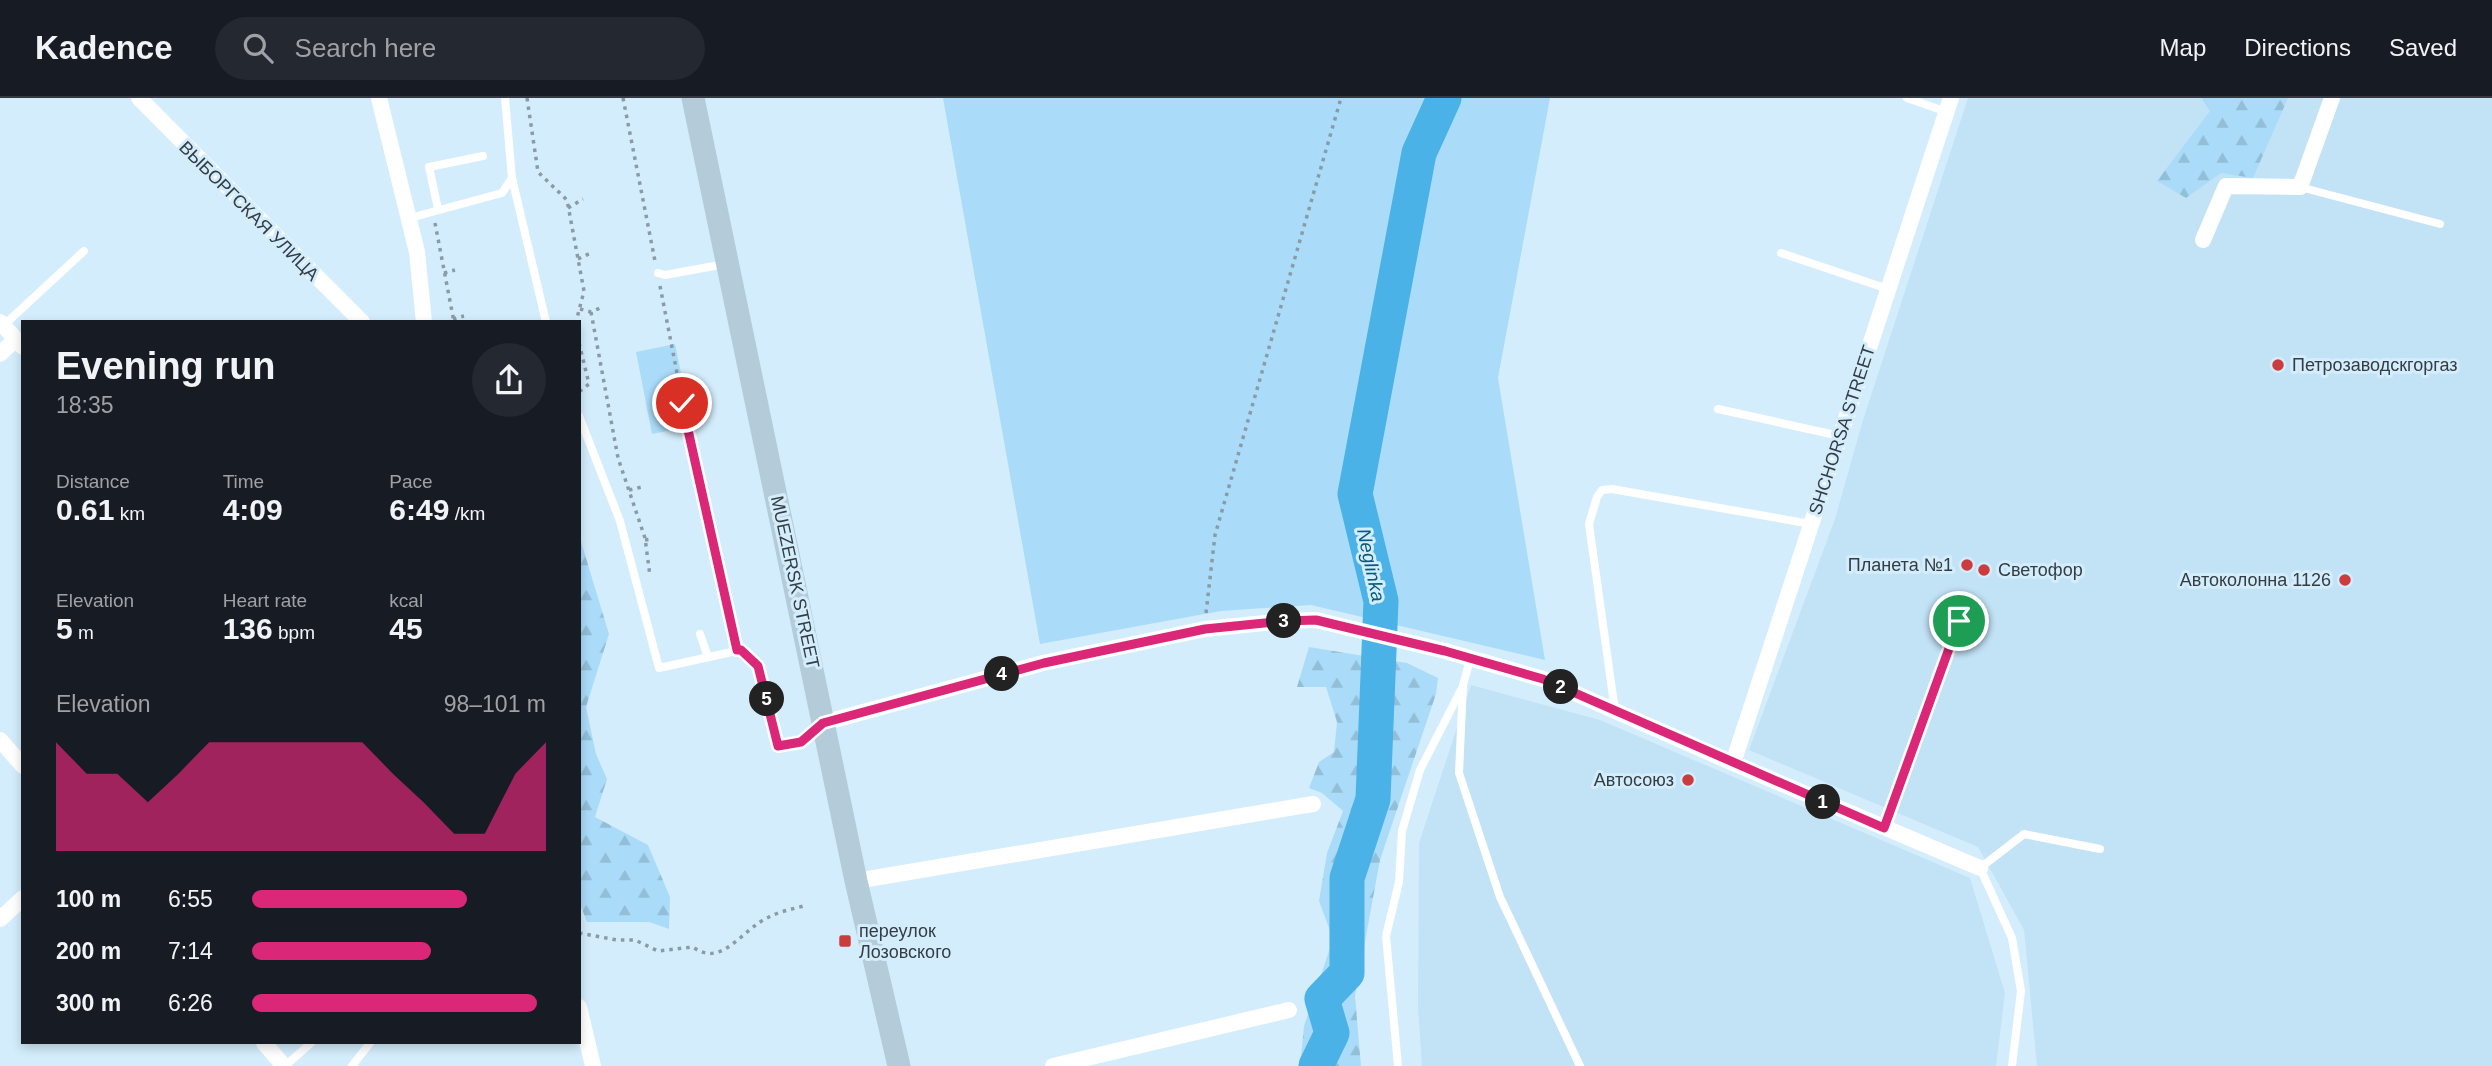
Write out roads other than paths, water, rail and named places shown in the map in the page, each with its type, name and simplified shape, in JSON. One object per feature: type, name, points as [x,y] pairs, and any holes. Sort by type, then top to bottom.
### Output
[{"type":"main road","name":"MUEZERSK STREET","points":[[694,98],[856,881],[900,1066]]},
{"type":"street","name":"ВЫБОРГСКАЯ УЛИЦА","points":[[139,98],[360,320]]},
{"type":"street","points":[[379,98],[417,252],[424,320]]},
{"type":"street","points":[[2203,240],[2227,186],[2300,187],[2332,98]]},
{"type":"street","name":"SHCHORSA STREET","points":[[1733,763],[1949,105]]},
{"type":"street","points":[[0,354],[19,344],[2,324]]},
{"type":"street","points":[[823,723],[1044,663],[1205,629],[1316,620],[1445,651],[1543,679],[1980,868]]},
{"type":"street","points":[[0,740],[21,764]]},
{"type":"street","points":[[856,881],[1313,804]]},
{"type":"street","points":[[0,919],[21,900]]},
{"type":"street","points":[[1053,1066],[1289,1010]]},
{"type":"street","points":[[581,1015],[593,1066]]},
{"type":"street","points":[[265,1044],[285,1066]]},
{"type":"lane","points":[[505,98],[512,178],[546,320]]},
{"type":"lane","points":[[1907,98],[1949,105]]},
{"type":"lane","points":[[435,210],[429,167],[483,156]]},
{"type":"lane","points":[[410,218],[502,193],[512,178]]},
{"type":"lane","points":[[2300,187],[2440,225]]},
{"type":"lane","points":[[2,324],[83,251]]},
{"type":"lane","points":[[1781,253],[1888,289]]},
{"type":"lane","points":[[658,272],[665,275],[728,264]]},
{"type":"lane","points":[[1718,410],[1840,436]]},
{"type":"lane","points":[[581,421],[620,521],[659,668],[741,650],[758,666],[778,746],[801,742],[823,723]]},
{"type":"lane","points":[[1615,711],[1588,524],[1602,490],[1612,489],[1811,524]]},
{"type":"lane","points":[[1884,828],[1959,621]]},
{"type":"lane","points":[[700,634],[708,657]]},
{"type":"lane","points":[[1398,1066],[1385,936],[1399,882],[1402,831],[1420,770],[1463,685],[1470,660]]},
{"type":"lane","points":[[1463,685],[1459,773],[1501,899],[1580,1066]]},
{"type":"lane","points":[[2012,1066],[2021,991],[2011,939],[1980,868],[2024,834],[2100,849]]},
{"type":"lane","points":[[285,1066],[310,1044]]},
{"type":"lane","points":[[352,1066],[369,1044]]},
{"type":"waterway","name":"Neglinka","points":[[1316,1066],[1332,1033],[1322,999],[1347,973],[1347,878],[1373,799],[1381,601],[1355,494],[1419,153],[1444,98]]},
{"type":"place","name":"Петрозаводскгоргаз","points":[[2278,365]]},
{"type":"place","name":"Планета №1","points":[[1967,565]]},
{"type":"place","name":"Светофор","points":[[1984,570]]},
{"type":"place","name":"Автоколонна 1126","points":[[2345,580]]},
{"type":"place","name":"Автосоюз","points":[[1688,780]]},
{"type":"place","name":"переулок Лозовского","points":[[845,941]]}]
